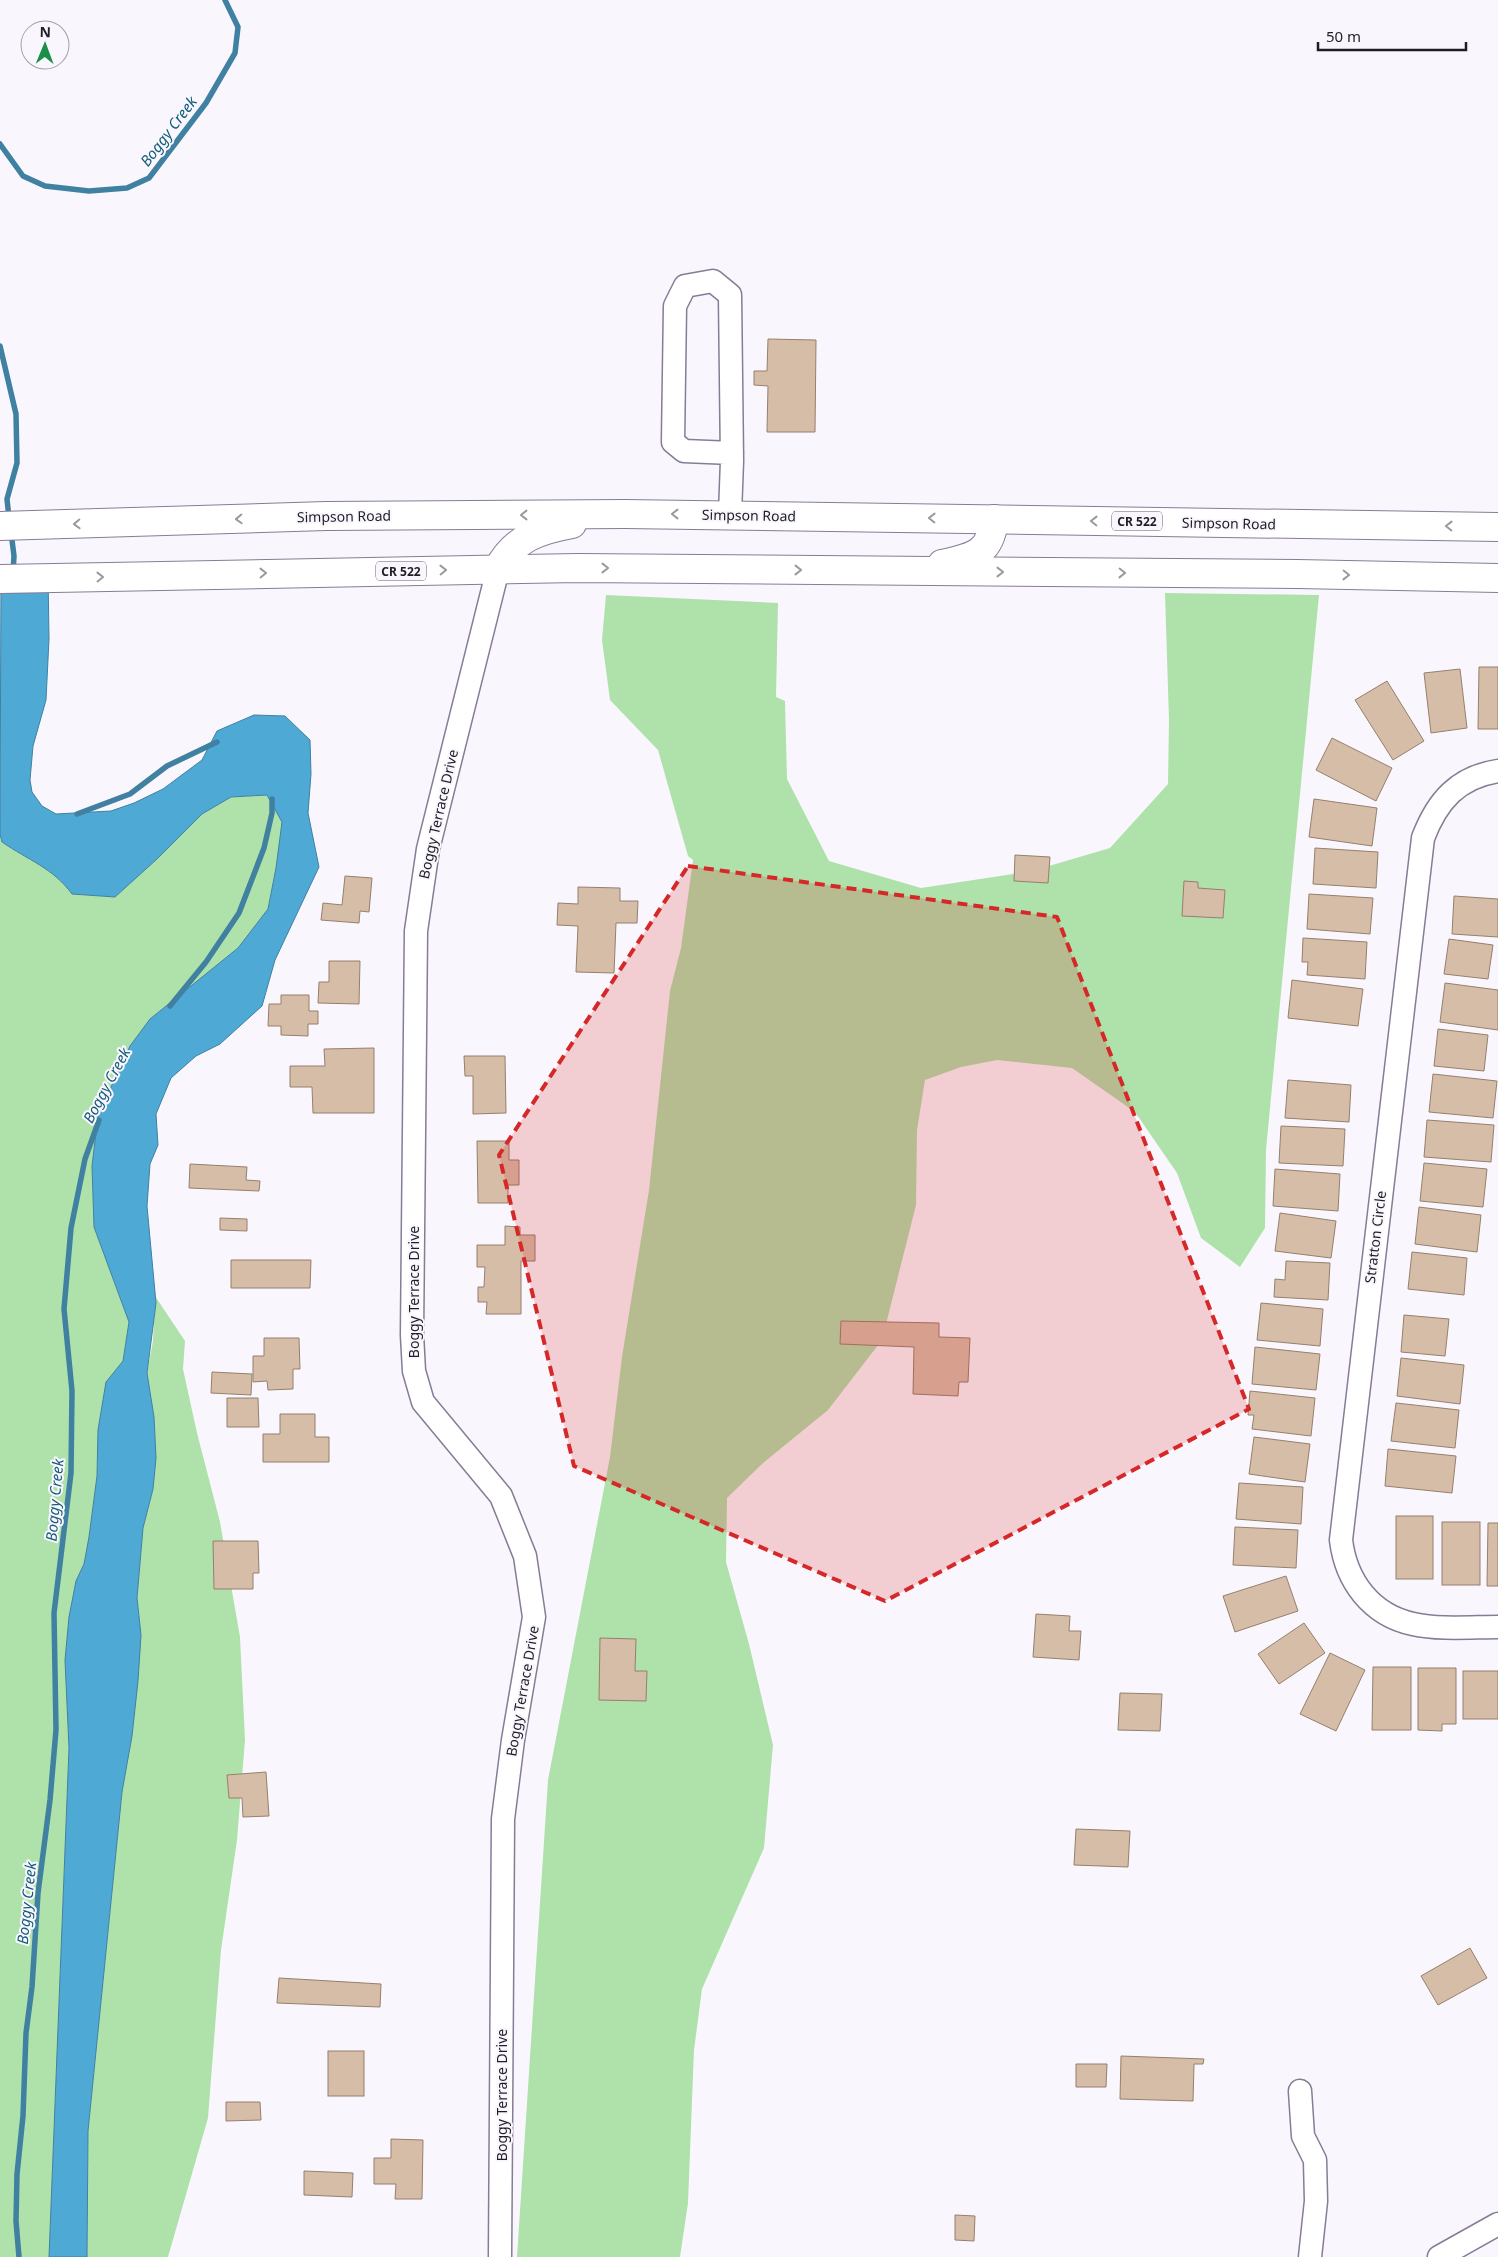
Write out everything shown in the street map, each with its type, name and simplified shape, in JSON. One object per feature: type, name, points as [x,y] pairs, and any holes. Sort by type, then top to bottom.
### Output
[{"type":"main road","points":[[498,569],[506,553],[520,541],[545,530],[625,514]]},
{"type":"main road","name":"Simpson Road","points":[[0,526],[326,516],[730,514],[1498,527]]},
{"type":"main road","points":[[917,571],[960,560],[978,553],[987,545],[992,534],[994,519]]},
{"type":"main road","name":"CR 522","points":[[0,579],[498,569],[917,571],[1498,578]]},
{"type":"street","points":[[730,514],[732,453],[730,295],[714,281],[685,286],[676,306],[673,442],[684,451],[732,453]]},
{"type":"street","name":"Boggy Terrace Drive","points":[[498,569],[428,849],[416,931],[412,1335],[414,1370],[423,1402],[501,1496],[525,1556],[534,1617],[513,1740],[503,1819],[500,2257]]},
{"type":"street","name":"Stratton Circle","points":[[1498,771],[1483,774],[1461,784],[1452,791],[1434,812],[1423,838],[1340,1540],[1346,1566],[1358,1588],[1366,1598],[1388,1615],[1400,1620],[1427,1626],[1498,1627]]},
{"type":"street","points":[[1300,2091],[1303,2136],[1315,2160],[1316,2201],[1310,2257]]},
{"type":"street","points":[[1440,2257],[1498,2224]]},
{"type":"highlighted area","points":[[688,866],[1057,917],[1249,1409],[885,1601],[574,1466],[499,1155]]},
{"type":"green space","points":[[1165,593],[1319,595],[1266,1150],[1265,1228],[1240,1267],[1201,1238],[1177,1173],[1135,1112],[1072,1068],[997,1060],[961,1067],[925,1080],[917,1130],[916,1205],[882,1340],[828,1410],[763,1463],[727,1498],[726,1562],[749,1644],[773,1745],[764,1848],[702,1989],[694,2050],[688,2203],[680,2257],[517,2257],[548,1780],[610,1457],[622,1357],[649,1190],[670,991],[681,948],[693,860],[688,856],[658,750],[610,700],[602,640],[606,595],[778,603],[776,697],[785,701],[787,779],[829,861],[921,888],[1032,871],[1110,848],[1168,784],[1169,720]]},
{"type":"green space","points":[[267,795],[282,822],[268,909],[238,948],[150,1019],[130,1046],[98,1115],[92,1166],[94,1227],[129,1322],[123,1361],[106,1382],[98,1430],[97,1476],[89,1537],[84,1564],[76,1581],[69,1617],[65,1660],[69,1748],[49,2257],[0,2257],[0,834],[2,842],[57,877],[72,894],[115,897],[202,814],[231,797]]},
{"type":"green space","points":[[155,1296],[185,1341],[183,1369],[220,1522],[240,1637],[245,1740],[237,1840],[221,1950],[208,2118],[168,2257],[87,2257],[88,2131],[122,1792],[132,1736],[141,1635],[137,1598],[143,1528],[153,1489],[154,1417],[147,1373],[153,1341]]},
{"type":"water","points":[[1,574],[48,574],[49,639],[46,700],[33,746],[30,780],[32,792],[42,806],[56,814],[111,811],[134,803],[163,789],[202,760],[217,731],[254,715],[285,716],[310,740],[311,774],[308,813],[319,867],[275,960],[262,1006],[220,1044],[196,1056],[171,1078],[156,1114],[158,1145],[150,1164],[147,1206],[156,1303],[147,1373],[154,1417],[156,1458],[153,1489],[143,1528],[137,1598],[141,1635],[138,1681],[132,1736],[122,1792],[88,2131],[87,2257],[49,2257],[69,1748],[65,1660],[69,1617],[76,1581],[84,1564],[89,1537],[97,1476],[98,1430],[106,1382],[123,1361],[129,1322],[94,1227],[92,1166],[98,1115],[130,1046],[150,1019],[238,948],[268,909],[282,822],[267,795],[231,797],[202,814],[115,897],[72,894],[57,877],[2,842],[0,834]]},
{"type":"building","points":[[768,339],[816,340],[815,432],[767,432],[768,386],[754,385],[754,371],[767,371]]},
{"type":"building","points":[[1479,667],[1498,667],[1498,729],[1478,729]]},
{"type":"building","points":[[1460,669],[1467,728],[1431,733],[1424,673]]},
{"type":"building","points":[[1387,681],[1424,741],[1393,760],[1355,700]]},
{"type":"building","points":[[1332,738],[1392,768],[1376,801],[1316,770]]},
{"type":"building","points":[[1314,799],[1377,808],[1372,846],[1309,837]]},
{"type":"building","points":[[1315,848],[1378,852],[1376,888],[1313,884]]},
{"type":"building","points":[[1015,855],[1050,857],[1048,883],[1014,881]]},
{"type":"building","points":[[345,876],[372,878],[369,912],[360,911],[359,923],[321,920],[323,903],[342,905]]},
{"type":"building","points":[[1184,881],[1198,882],[1198,888],[1225,890],[1223,918],[1182,916]]},
{"type":"building","points":[[578,887],[620,888],[620,901],[638,901],[637,923],[616,923],[614,973],[576,972],[578,926],[557,925],[558,903],[578,904]]},
{"type":"building","points":[[1309,894],[1373,898],[1370,934],[1307,929]]},
{"type":"building","points":[[1454,896],[1498,899],[1498,937],[1452,934]]},
{"type":"building","points":[[1303,938],[1367,942],[1365,979],[1307,975],[1308,962],[1302,962]]},
{"type":"building","points":[[1449,939],[1493,945],[1488,979],[1444,974]]},
{"type":"building","points":[[329,961],[360,961],[359,1004],[318,1003],[319,982],[329,982]]},
{"type":"building","points":[[1292,980],[1363,989],[1358,1026],[1288,1018]]},
{"type":"building","points":[[1445,983],[1498,990],[1498,1030],[1440,1022]]},
{"type":"building","points":[[281,995],[309,995],[309,1011],[318,1011],[318,1024],[308,1024],[308,1036],[281,1035],[281,1026],[268,1026],[269,1004],[281,1004]]},
{"type":"building","points":[[1438,1029],[1488,1035],[1484,1071],[1434,1066]]},
{"type":"building","points":[[374,1048],[374,1113],[313,1113],[312,1087],[290,1087],[290,1066],[325,1066],[324,1049]]},
{"type":"building","points":[[464,1056],[505,1056],[506,1113],[473,1114],[473,1076],[465,1076]]},
{"type":"building","points":[[1433,1074],[1497,1081],[1493,1118],[1429,1112]]},
{"type":"building","points":[[1288,1080],[1351,1085],[1349,1122],[1285,1118]]},
{"type":"building","points":[[1427,1120],[1494,1125],[1491,1162],[1424,1157]]},
{"type":"building","points":[[1281,1126],[1345,1129],[1343,1166],[1279,1163]]},
{"type":"building","points":[[477,1141],[509,1141],[509,1160],[519,1160],[519,1185],[508,1185],[508,1203],[478,1203]]},
{"type":"building","points":[[1424,1163],[1487,1169],[1483,1207],[1420,1201]]},
{"type":"building","points":[[190,1164],[247,1167],[246,1180],[260,1181],[259,1191],[189,1188]]},
{"type":"building","points":[[1275,1169],[1340,1174],[1338,1211],[1273,1206]]},
{"type":"building","points":[[1419,1207],[1481,1215],[1477,1252],[1415,1244]]},
{"type":"building","points":[[1280,1213],[1336,1221],[1331,1258],[1275,1251]]},
{"type":"building","points":[[220,1218],[247,1219],[247,1231],[220,1230]]},
{"type":"building","points":[[505,1226],[520,1227],[520,1235],[535,1235],[535,1261],[521,1261],[521,1314],[486,1314],[487,1302],[478,1302],[478,1287],[484,1287],[485,1267],[477,1267],[477,1245],[505,1245]]},
{"type":"building","points":[[1412,1252],[1467,1258],[1464,1295],[1408,1289]]},
{"type":"building","points":[[231,1260],[311,1260],[310,1288],[231,1288]]},
{"type":"building","points":[[1286,1261],[1330,1263],[1328,1300],[1274,1297],[1275,1279],[1285,1280]]},
{"type":"building","points":[[1261,1303],[1323,1309],[1320,1346],[1257,1340]]},
{"type":"building","points":[[1404,1315],[1449,1319],[1445,1356],[1401,1352]]},
{"type":"building","points":[[841,1321],[939,1323],[939,1337],[970,1338],[968,1382],[959,1382],[958,1396],[913,1394],[914,1347],[840,1344]]},
{"type":"building","points":[[264,1338],[299,1338],[300,1369],[293,1369],[293,1389],[268,1390],[267,1381],[253,1382],[253,1356],[264,1356]]},
{"type":"building","points":[[1255,1347],[1320,1354],[1316,1390],[1252,1384]]},
{"type":"building","points":[[1401,1358],[1464,1365],[1460,1404],[1397,1396]]},
{"type":"building","points":[[212,1372],[252,1374],[251,1395],[211,1393]]},
{"type":"building","points":[[1250,1391],[1315,1398],[1311,1436],[1252,1429],[1254,1415],[1248,1415]]},
{"type":"building","points":[[227,1398],[258,1398],[259,1427],[227,1427]]},
{"type":"building","points":[[1396,1403],[1459,1410],[1455,1448],[1391,1441]]},
{"type":"building","points":[[280,1414],[315,1414],[315,1437],[329,1437],[329,1462],[263,1462],[263,1434],[280,1434]]},
{"type":"building","points":[[1254,1437],[1310,1444],[1305,1482],[1249,1474]]},
{"type":"building","points":[[1388,1449],[1456,1456],[1452,1493],[1385,1486]]},
{"type":"building","points":[[1239,1483],[1303,1487],[1301,1524],[1236,1519]]},
{"type":"building","points":[[1396,1516],[1433,1516],[1433,1579],[1396,1579]]},
{"type":"building","points":[[1442,1522],[1480,1522],[1480,1585],[1442,1585]]},
{"type":"building","points":[[1488,1523],[1498,1523],[1498,1586],[1487,1586]]},
{"type":"building","points":[[1235,1527],[1298,1530],[1296,1568],[1233,1565]]},
{"type":"building","points":[[213,1541],[258,1541],[259,1573],[253,1573],[253,1589],[214,1589]]},
{"type":"building","points":[[1286,1576],[1298,1611],[1235,1632],[1223,1596]]},
{"type":"building","points":[[1036,1614],[1070,1616],[1069,1631],[1081,1631],[1079,1660],[1033,1657]]},
{"type":"building","points":[[1304,1623],[1325,1653],[1279,1684],[1258,1654]]},
{"type":"building","points":[[600,1638],[636,1639],[635,1671],[647,1671],[646,1701],[599,1700]]},
{"type":"building","points":[[1330,1653],[1365,1670],[1336,1731],[1300,1714]]},
{"type":"building","points":[[1373,1667],[1411,1667],[1411,1730],[1372,1730]]},
{"type":"building","points":[[1418,1668],[1456,1668],[1456,1724],[1442,1724],[1442,1731],[1418,1730]]},
{"type":"building","points":[[1463,1671],[1498,1671],[1498,1719],[1463,1719]]},
{"type":"building","points":[[1120,1693],[1162,1694],[1160,1731],[1118,1730]]},
{"type":"building","points":[[266,1772],[269,1816],[243,1817],[242,1798],[229,1798],[227,1775]]},
{"type":"building","points":[[1076,1829],[1130,1831],[1128,1867],[1074,1865]]},
{"type":"building","points":[[1470,1948],[1487,1978],[1438,2005],[1421,1976]]},
{"type":"building","points":[[279,1978],[381,1984],[380,2007],[277,2003]]},
{"type":"building","points":[[328,2051],[364,2051],[364,2096],[328,2096]]},
{"type":"building","points":[[1121,2056],[1204,2059],[1203,2064],[1194,2064],[1193,2101],[1120,2099]]},
{"type":"building","points":[[1076,2064],[1107,2064],[1106,2087],[1076,2087]]},
{"type":"building","points":[[226,2102],[260,2102],[261,2120],[226,2121]]},
{"type":"building","points":[[391,2139],[423,2140],[422,2199],[395,2199],[396,2184],[374,2184],[374,2158],[391,2158]]},
{"type":"building","points":[[304,2171],[353,2173],[352,2197],[304,2195]]},
{"type":"building","points":[[955,2215],[975,2216],[974,2241],[955,2240]]},
{"type":"waterway","name":"Boggy Creek","points":[[0,144],[23,176],[45,186],[89,191],[127,188],[149,178],[206,103],[235,53],[238,27],[225,0]]},
{"type":"waterway","name":"Boggy Creek","points":[[0,346],[16,414],[17,463],[7,499],[9,518]]},
{"type":"waterway","name":"Boggy Creek","points":[[11,532],[14,556],[13,573]]},
{"type":"waterway","name":"Boggy Creek","points":[[77,814],[130,794],[167,766],[217,742]]},
{"type":"waterway","name":"Boggy Creek","points":[[170,1006],[206,962],[239,913],[264,848],[272,813],[272,799]]},
{"type":"waterway","name":"Boggy Creek","points":[[19,2257],[16,2221],[17,2174],[23,2116],[26,2033],[32,1987],[38,1893],[50,1800],[56,1730],[54,1613],[71,1473],[72,1391],[64,1309],[71,1228],[85,1159],[99,1120]]}]
